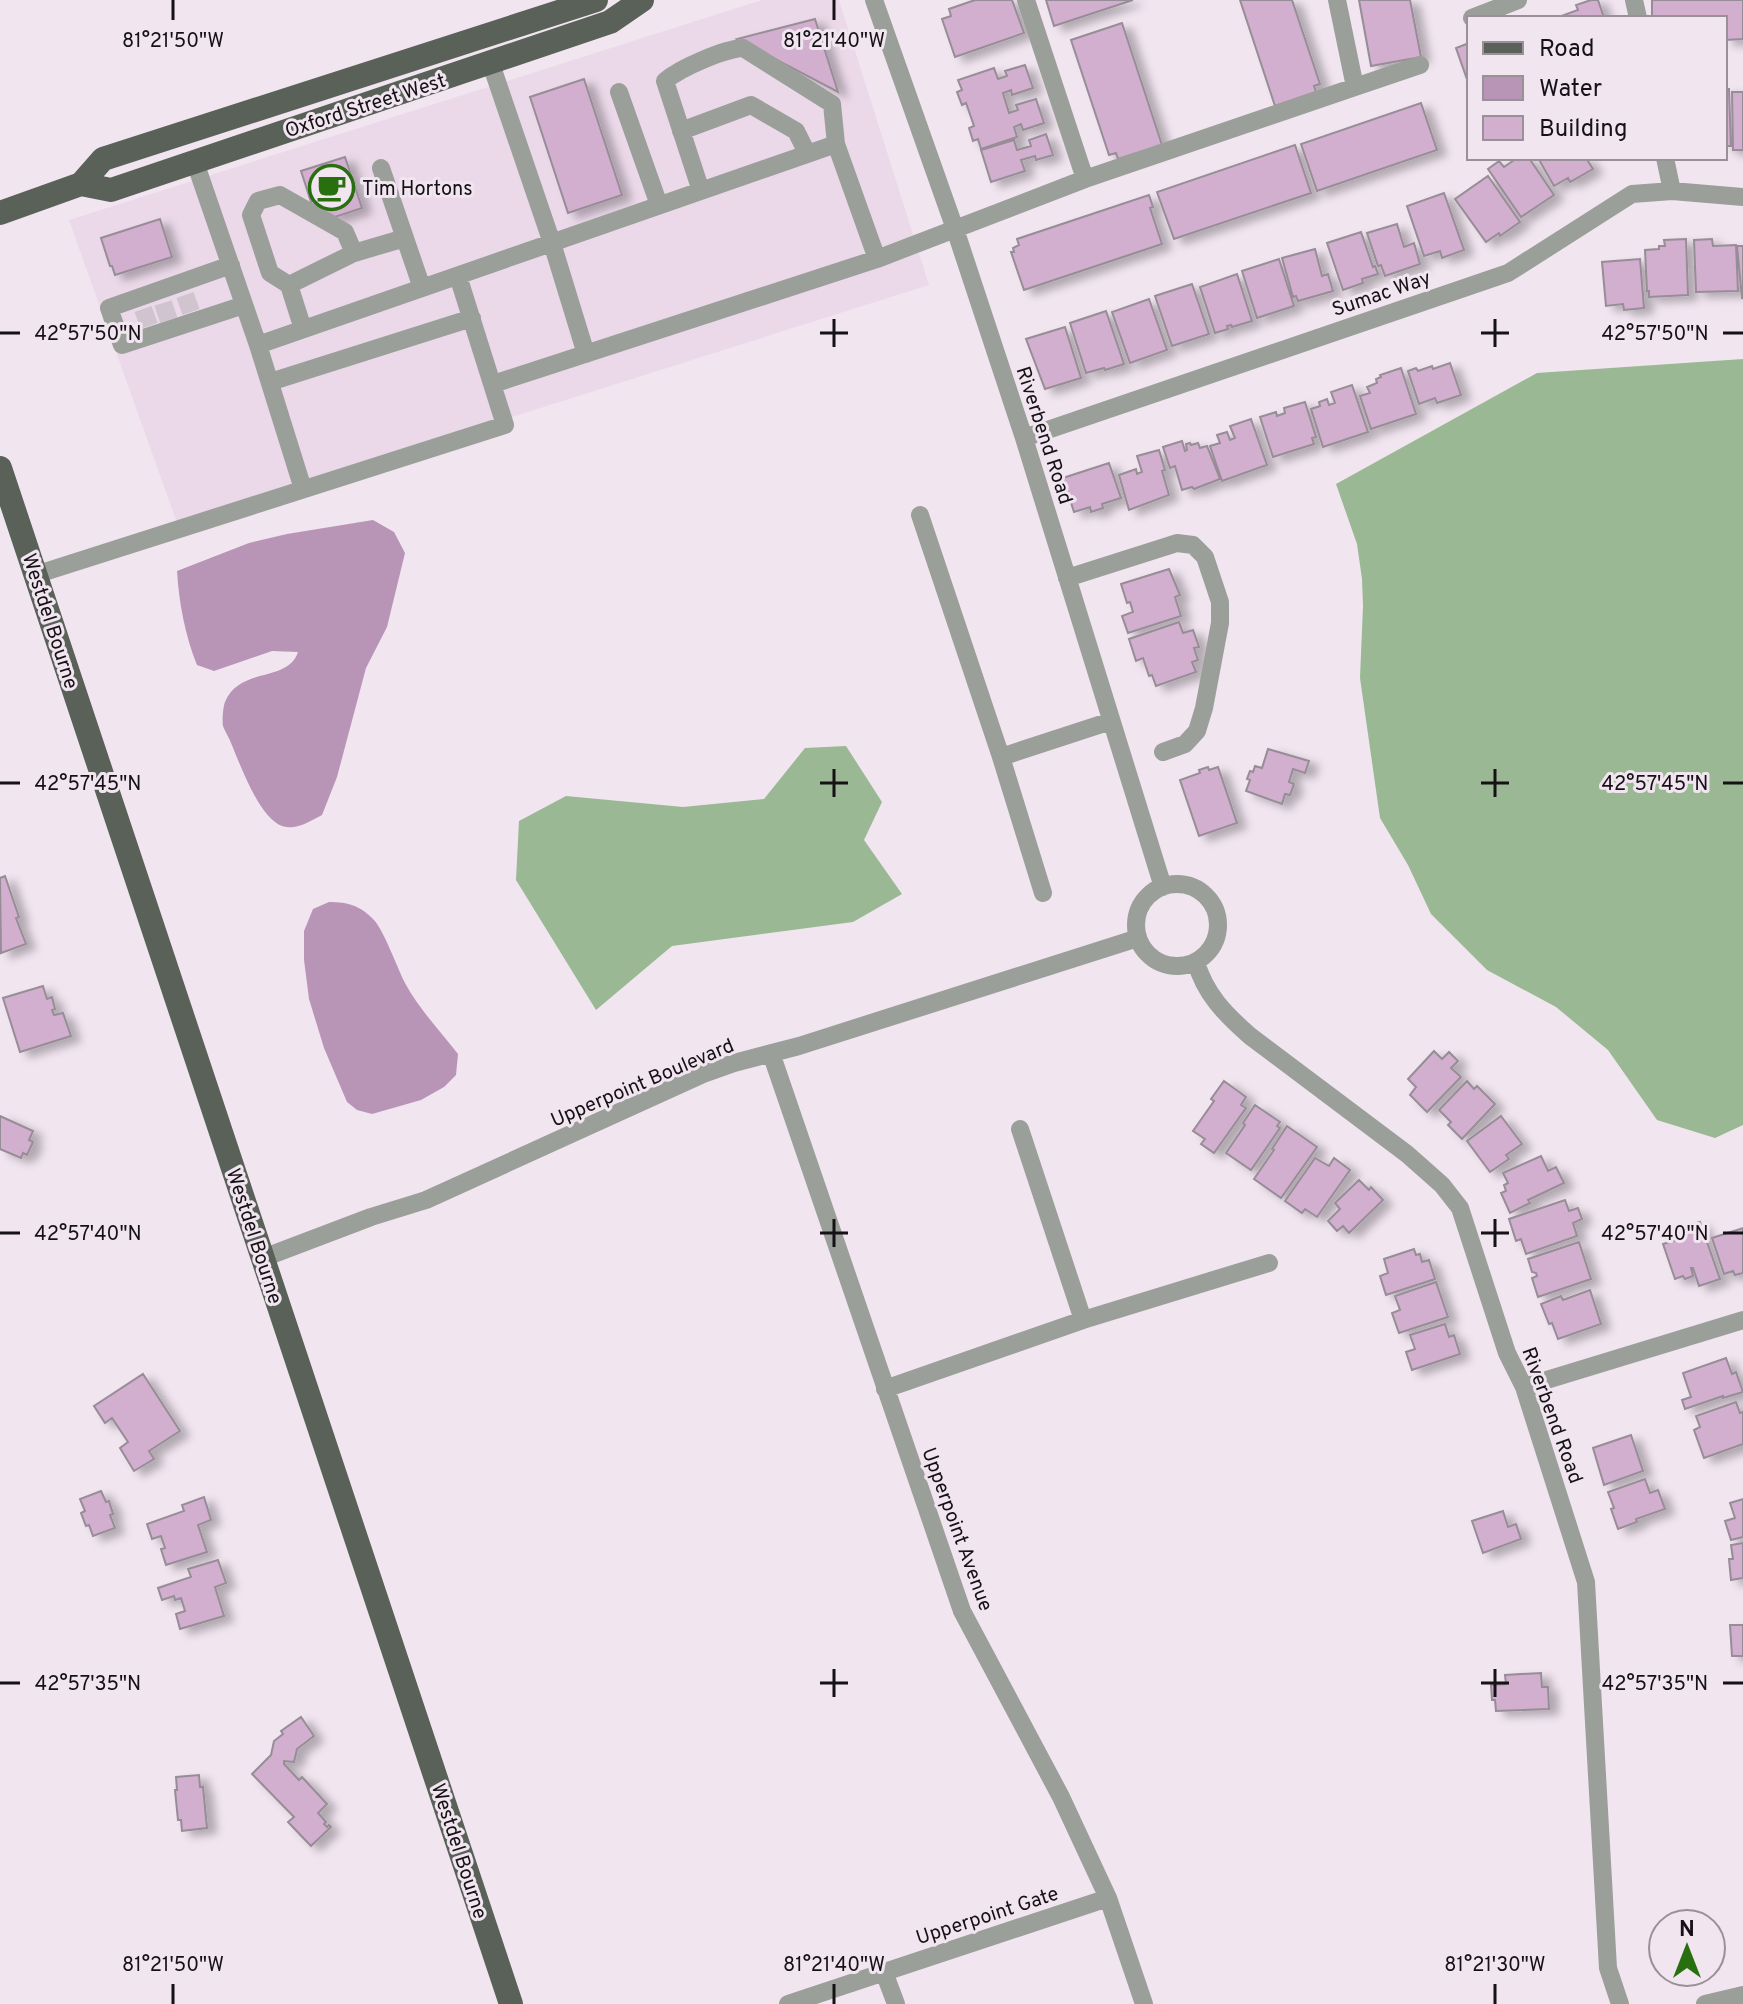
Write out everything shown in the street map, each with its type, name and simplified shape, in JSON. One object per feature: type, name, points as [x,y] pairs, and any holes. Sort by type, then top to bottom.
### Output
[{"type":"main road","name":"Oxford Street West","points":[[0,213],[81,184],[103,159],[596,0]]},
{"type":"main road","name":"Oxford Street West","points":[[81,184],[111,190],[610,22],[642,0]]},
{"type":"main road","name":"Westdel Bourne","points":[[0,468],[511,2004]]},
{"type":"street","name":"Riverbend Road","points":[[874,0],[955,229],[1024,438],[1163,887]]},
{"type":"street","points":[[1026,0],[1085,179]]},
{"type":"street","points":[[1337,0],[1355,87]]},
{"type":"street","points":[[1478,16],[1518,0]]},
{"type":"street","points":[[701,191],[665,81],[674,73],[732,48],[743,48],[832,104],[836,144],[877,259]]},
{"type":"street","points":[[491,64],[586,354]]},
{"type":"street","points":[[493,384],[877,259],[1085,179],[1420,65]]},
{"type":"street","points":[[619,92],[659,205]]},
{"type":"street","points":[[681,131],[751,105],[796,131],[807,153]]},
{"type":"street","points":[[258,345],[836,144]]},
{"type":"street","points":[[1665,160],[1672,191]]},
{"type":"street","points":[[195,162],[258,345],[303,489]]},
{"type":"street","points":[[381,168],[422,288]]},
{"type":"street","name":"Sumac Way","points":[[1024,438],[1508,273],[1632,194],[1672,191],[1743,197]]},
{"type":"street","points":[[303,329],[289,285],[270,273],[251,215],[258,201],[280,195],[293,202],[345,232],[354,253]]},
{"type":"street","points":[[289,285],[354,253],[405,238]]},
{"type":"street","points":[[231,265],[188,303],[166,310],[151,331],[122,345],[109,308],[142,303],[166,310],[188,303],[244,305]]},
{"type":"street","points":[[35,575],[505,425],[458,276]]},
{"type":"street","points":[[270,382],[472,318]]},
{"type":"street","points":[[920,515],[1043,893]]},
{"type":"street","points":[[1067,578],[1177,543],[1193,545],[1205,557],[1220,602],[1220,623],[1204,708],[1197,731],[1185,744],[1163,752]]},
{"type":"street","points":[[1001,757],[1111,721]]},
{"type":"street","points":[[1191,886],[1213,906],[1218,923],[1215,941],[1210,951],[1196,962],[1181,966],[1160,963],[1150,956],[1138,938],[1137,915],[1141,905],[1163,887],[1191,886]]},
{"type":"street","name":"Upperpoint Boulevard","points":[[263,1258],[371,1217],[426,1200],[703,1074],[1138,938]]},
{"type":"street","name":"Riverbend Road","points":[[1196,962],[1205,988],[1217,1006],[1232,1020],[1407,1154],[1442,1185],[1460,1208],[1507,1353],[1524,1387],[1586,1582],[1608,1968],[1620,2004]]},
{"type":"street","name":"Upperpoint Avenue","points":[[771,1053],[962,1611],[1061,1797],[1108,1898],[1144,2004]]},
{"type":"street","points":[[1020,1129],[1083,1320]]},
{"type":"street","points":[[885,1389],[1083,1320],[1269,1263]]},
{"type":"street","points":[[1524,1387],[1743,1320]]},
{"type":"street","name":"Upperpoint Gate","points":[[788,2004],[1108,1898]]},
{"type":"street","points":[[884,1972],[896,2004]]},
{"type":"street","points":[[1705,2004],[1743,1995]]},
{"type":"shaded area","points":[[762,0],[839,0],[929,285],[177,523],[69,220]]},
{"type":"green space","points":[[1743,359],[1743,1125],[1715,1138],[1657,1120],[1608,1050],[1556,1007],[1487,970],[1431,914],[1408,865],[1380,818],[1360,678],[1362,579],[1357,544],[1336,484],[1537,373]]},
{"type":"green space","points":[[846,746],[882,802],[864,840],[902,894],[853,922],[672,946],[596,1010],[516,880],[519,821],[566,796],[683,807],[764,799],[805,748]]},
{"type":"water","points":[[373,520],[394,532],[405,553],[387,627],[366,668],[337,777],[322,815],[298,826],[282,826],[266,813],[251,789],[223,726],[223,714],[225,702],[241,683],[284,668],[293,662],[298,652],[272,651],[214,671],[197,665],[183,619],[177,571],[249,543]]},
{"type":"water","points":[[329,902],[354,906],[374,920],[411,993],[458,1054],[456,1075],[444,1087],[421,1100],[372,1114],[357,1110],[347,1102],[324,1048],[309,999],[304,960],[304,931],[313,909]]},
{"type":"building","points":[[975,0],[1012,0],[1024,33],[955,57],[942,19],[951,16],[949,9]]},
{"type":"building","points":[[1046,0],[1133,0],[1054,26]]},
{"type":"building","points":[[1240,0],[1292,0],[1320,84],[1314,86],[1316,92],[1275,106]]},
{"type":"building","points":[[1359,0],[1410,0],[1421,57],[1371,66]]},
{"type":"building","points":[[1598,0],[1603,16],[1562,16],[1578,10],[1576,5]]},
{"type":"building","points":[[1652,0],[1743,0],[1743,39],[1727,40],[1727,16],[1652,16]]},
{"type":"building","points":[[815,19],[838,92],[737,39]]},
{"type":"building","points":[[1122,23],[1162,145],[1118,159],[1116,153],[1109,155],[1071,40]]},
{"type":"building","points":[[1467,44],[1467,79],[1456,48]]},
{"type":"building","points":[[1025,65],[1033,88],[1012,95],[1011,90],[1003,93],[1009,113],[1018,110],[1016,105],[1036,99],[1044,123],[1023,130],[1021,124],[1014,127],[1017,137],[981,149],[978,139],[973,141],[969,128],[974,126],[966,103],[962,105],[957,92],[962,90],[958,80],[994,68],[998,79],[1007,76],[1005,71]]},
{"type":"building","points":[[584,79],[622,195],[568,213],[530,97]]},
{"type":"building","points":[[1727,89],[1729,89],[1731,146],[1727,146]]},
{"type":"building","points":[[1732,92],[1743,92],[1743,150],[1733,150]]},
{"type":"building","points":[[1421,103],[1437,150],[1317,191],[1301,144]]},
{"type":"building","points":[[1046,134],[1053,155],[1021,160],[1025,171],[991,182],[981,150],[1014,140],[1017,150],[1031,146],[1029,140]]},
{"type":"building","points":[[1295,145],[1311,193],[1174,239],[1157,192]]},
{"type":"building","name":"Tim Hortons","points":[[345,157],[362,208],[335,217],[312,205],[301,171]]},
{"type":"building","points":[[1514,160],[1530,160],[1554,195],[1521,217],[1488,169],[1499,161],[1504,167]]},
{"type":"building","points":[[1539,160],[1587,160],[1593,169],[1570,182],[1568,178],[1554,186]]},
{"type":"building","points":[[1488,176],[1520,222],[1486,242],[1455,199]]},
{"type":"building","points":[[1444,193],[1464,250],[1442,258],[1440,251],[1424,256],[1407,206]]},
{"type":"building","points":[[1149,195],[1162,244],[1024,290],[1011,252],[1019,245],[1017,239]]},
{"type":"building","points":[[160,219],[172,257],[115,275],[101,238]]},
{"type":"building","points":[[1397,224],[1404,247],[1414,243],[1420,264],[1385,276],[1381,265],[1378,266],[1367,233]]},
{"type":"building","points":[[1361,232],[1378,274],[1343,290],[1327,243]]},
{"type":"building","points":[[1686,239],[1688,295],[1649,297],[1645,250],[1665,246],[1664,240]]},
{"type":"building","points":[[1712,239],[1713,246],[1736,245],[1738,291],[1696,292],[1694,240]]},
{"type":"building","points":[[1737,246],[1743,246],[1743,298],[1742,298]]},
{"type":"building","points":[[1315,249],[1322,276],[1328,274],[1333,291],[1298,301],[1296,296],[1293,297],[1282,258]]},
{"type":"building","points":[[1279,259],[1294,306],[1257,318],[1242,271]]},
{"type":"building","points":[[1640,259],[1644,308],[1624,310],[1623,304],[1606,306],[1602,262]]},
{"type":"building","points":[[1237,274],[1252,321],[1227,326],[1228,329],[1215,333],[1200,287]]},
{"type":"building","points":[[1192,284],[1209,334],[1172,346],[1155,296]]},
{"type":"building","points":[[1149,299],[1167,350],[1130,363],[1112,312]]},
{"type":"building","points":[[1106,311],[1124,364],[1086,373],[1070,323]]},
{"type":"building","points":[[1065,327],[1081,378],[1045,389],[1026,339]]},
{"type":"building","points":[[1450,363],[1461,395],[1437,403],[1435,398],[1419,404],[1408,371],[1432,366],[1433,369]]},
{"type":"building","points":[[1401,368],[1416,414],[1371,429],[1360,396],[1370,393],[1367,387],[1377,383],[1380,375]]},
{"type":"building","points":[[1352,385],[1368,432],[1323,447],[1311,409],[1327,399],[1329,405],[1335,403],[1331,392]]},
{"type":"building","points":[[1305,402],[1316,437],[1312,438],[1314,444],[1273,457],[1260,417],[1276,412],[1277,416],[1285,413],[1284,408]]},
{"type":"building","points":[[1251,419],[1267,465],[1222,481],[1210,446],[1220,443],[1217,435],[1227,432],[1230,440],[1235,438],[1230,426]]},
{"type":"building","points":[[1182,441],[1185,451],[1186,444],[1190,443],[1198,443],[1200,448],[1207,446],[1220,479],[1182,490],[1175,466],[1170,468],[1163,447]]},
{"type":"building","points":[[1159,450],[1169,495],[1129,510],[1119,475],[1136,469],[1137,474],[1142,472],[1137,456]]},
{"type":"building","points":[[1109,463],[1121,498],[1102,504],[1103,508],[1091,512],[1090,507],[1074,512],[1063,478]]},
{"type":"building","points":[[1169,569],[1180,595],[1175,597],[1181,616],[1128,633],[1122,616],[1133,612],[1121,584]]},
{"type":"building","points":[[1179,622],[1183,633],[1193,630],[1199,647],[1194,648],[1198,660],[1192,662],[1196,672],[1156,686],[1143,658],[1136,661],[1129,639]]},
{"type":"building","points":[[1268,749],[1309,761],[1305,773],[1293,769],[1289,782],[1294,784],[1290,795],[1285,794],[1282,804],[1246,791],[1250,771],[1253,772],[1255,766],[1262,768]]},
{"type":"building","points":[[1208,767],[1209,770],[1218,767],[1237,823],[1199,836],[1180,780]]},
{"type":"building","points":[[5,876],[26,944],[1,953],[0,878]]},
{"type":"building","points":[[43,986],[47,999],[52,997],[54,1015],[63,1013],[71,1036],[20,1052],[3,998]]},
{"type":"building","points":[[1434,1051],[1442,1059],[1449,1052],[1458,1061],[1451,1068],[1461,1077],[1427,1112],[1410,1095],[1416,1087],[1408,1079]]},
{"type":"building","points":[[1224,1081],[1246,1097],[1241,1105],[1246,1108],[1214,1153],[1201,1144],[1205,1139],[1193,1131]]},
{"type":"building","points":[[1467,1081],[1474,1089],[1477,1086],[1495,1104],[1462,1139],[1439,1110]]},
{"type":"building","points":[[1255,1105],[1280,1122],[1277,1126],[1280,1128],[1251,1170],[1226,1153]]},
{"type":"building","points":[[0,1116],[33,1131],[29,1140],[33,1142],[27,1155],[23,1153],[21,1158],[0,1149]]},
{"type":"building","points":[[1501,1116],[1522,1144],[1506,1155],[1509,1159],[1490,1172],[1467,1141]]},
{"type":"building","points":[[1287,1126],[1317,1147],[1281,1198],[1254,1179]]},
{"type":"building","points":[[1541,1156],[1548,1171],[1556,1167],[1564,1183],[1528,1200],[1530,1203],[1510,1213],[1501,1193],[1506,1191],[1504,1185],[1508,1183],[1503,1173]]},
{"type":"building","points":[[1315,1158],[1329,1166],[1334,1158],[1350,1170],[1317,1217],[1305,1209],[1302,1213],[1285,1201]]},
{"type":"building","points":[[1359,1180],[1383,1200],[1349,1233],[1343,1226],[1337,1231],[1328,1221],[1340,1209],[1335,1203]]},
{"type":"building","points":[[1565,1200],[1569,1211],[1578,1208],[1582,1219],[1573,1223],[1577,1236],[1526,1254],[1521,1239],[1516,1241],[1509,1219]]},
{"type":"building","points":[[1700,1222],[1720,1279],[1699,1286],[1693,1268],[1693,1276],[1675,1279],[1663,1244],[1680,1239],[1676,1229]]},
{"type":"building","points":[[1743,1228],[1743,1273],[1735,1275],[1733,1271],[1724,1274],[1712,1238]]},
{"type":"building","points":[[1579,1242],[1591,1279],[1538,1297],[1532,1278],[1537,1276],[1532,1272],[1528,1259]]},
{"type":"building","points":[[1414,1249],[1416,1255],[1420,1254],[1422,1262],[1429,1260],[1435,1279],[1386,1295],[1380,1276],[1388,1273],[1384,1259]]},
{"type":"building","points":[[1436,1282],[1448,1317],[1399,1333],[1392,1313],[1400,1310],[1395,1296]]},
{"type":"building","points":[[1590,1290],[1601,1324],[1558,1339],[1541,1304]]},
{"type":"building","points":[[1445,1324],[1449,1337],[1454,1335],[1460,1354],[1412,1370],[1406,1352],[1415,1349],[1410,1335]]},
{"type":"building","points":[[1726,1358],[1732,1374],[1736,1372],[1743,1392],[1685,1409],[1682,1400],[1691,1397],[1683,1373]]},
{"type":"building","points":[[143,1374],[180,1431],[149,1451],[154,1459],[134,1471],[120,1448],[128,1442],[112,1418],[105,1423],[94,1406]]},
{"type":"building","points":[[1736,1402],[1740,1413],[1743,1412],[1743,1444],[1704,1458],[1694,1430],[1700,1427],[1696,1416]]},
{"type":"building","points":[[1631,1435],[1643,1471],[1604,1485],[1593,1448]]},
{"type":"building","points":[[1645,1479],[1650,1493],[1658,1490],[1665,1509],[1618,1529],[1608,1492]]},
{"type":"building","points":[[101,1491],[106,1502],[109,1501],[115,1528],[93,1536],[81,1513],[85,1511],[80,1499]]},
{"type":"building","points":[[204,1497],[211,1520],[198,1525],[207,1552],[166,1565],[161,1536],[152,1539],[147,1524],[184,1511],[182,1505]]},
{"type":"building","points":[[1743,1499],[1743,1537],[1731,1540],[1725,1521],[1735,1518],[1730,1503]]},
{"type":"building","points":[[1503,1511],[1508,1527],[1516,1524],[1521,1539],[1483,1553],[1472,1521]]},
{"type":"building","points":[[1743,1543],[1743,1578],[1731,1580],[1731,1545]]},
{"type":"building","points":[[218,1560],[226,1583],[215,1587],[224,1616],[180,1629],[176,1614],[185,1611],[181,1598],[175,1600],[174,1596],[162,1600],[158,1588],[191,1577],[188,1569]]},
{"type":"building","points":[[1730,1625],[1743,1625],[1743,1656],[1732,1656]]},
{"type":"building","points":[[1541,1673],[1542,1687],[1548,1687],[1549,1709],[1496,1711],[1491,1685],[1506,1684],[1505,1675]]},
{"type":"building","points":[[301,1717],[314,1736],[297,1749],[294,1762],[284,1761],[284,1764],[299,1780],[302,1777],[327,1804],[318,1813],[326,1822],[324,1824],[331,1827],[311,1846],[288,1822],[294,1817],[252,1774],[271,1755],[274,1741],[283,1734],[281,1731]]},
{"type":"building","points":[[199,1775],[207,1828],[182,1831],[181,1820],[178,1820],[176,1777]]},
{"type":"tunnel","points":[[185,295],[191,312]]},
{"type":"tunnel","points":[[163,303],[169,321]]},
{"type":"tunnel","points":[[143,309],[150,328]]},
{"type":"place","name":"Tim Hortons","points":[[331,188]]}]
